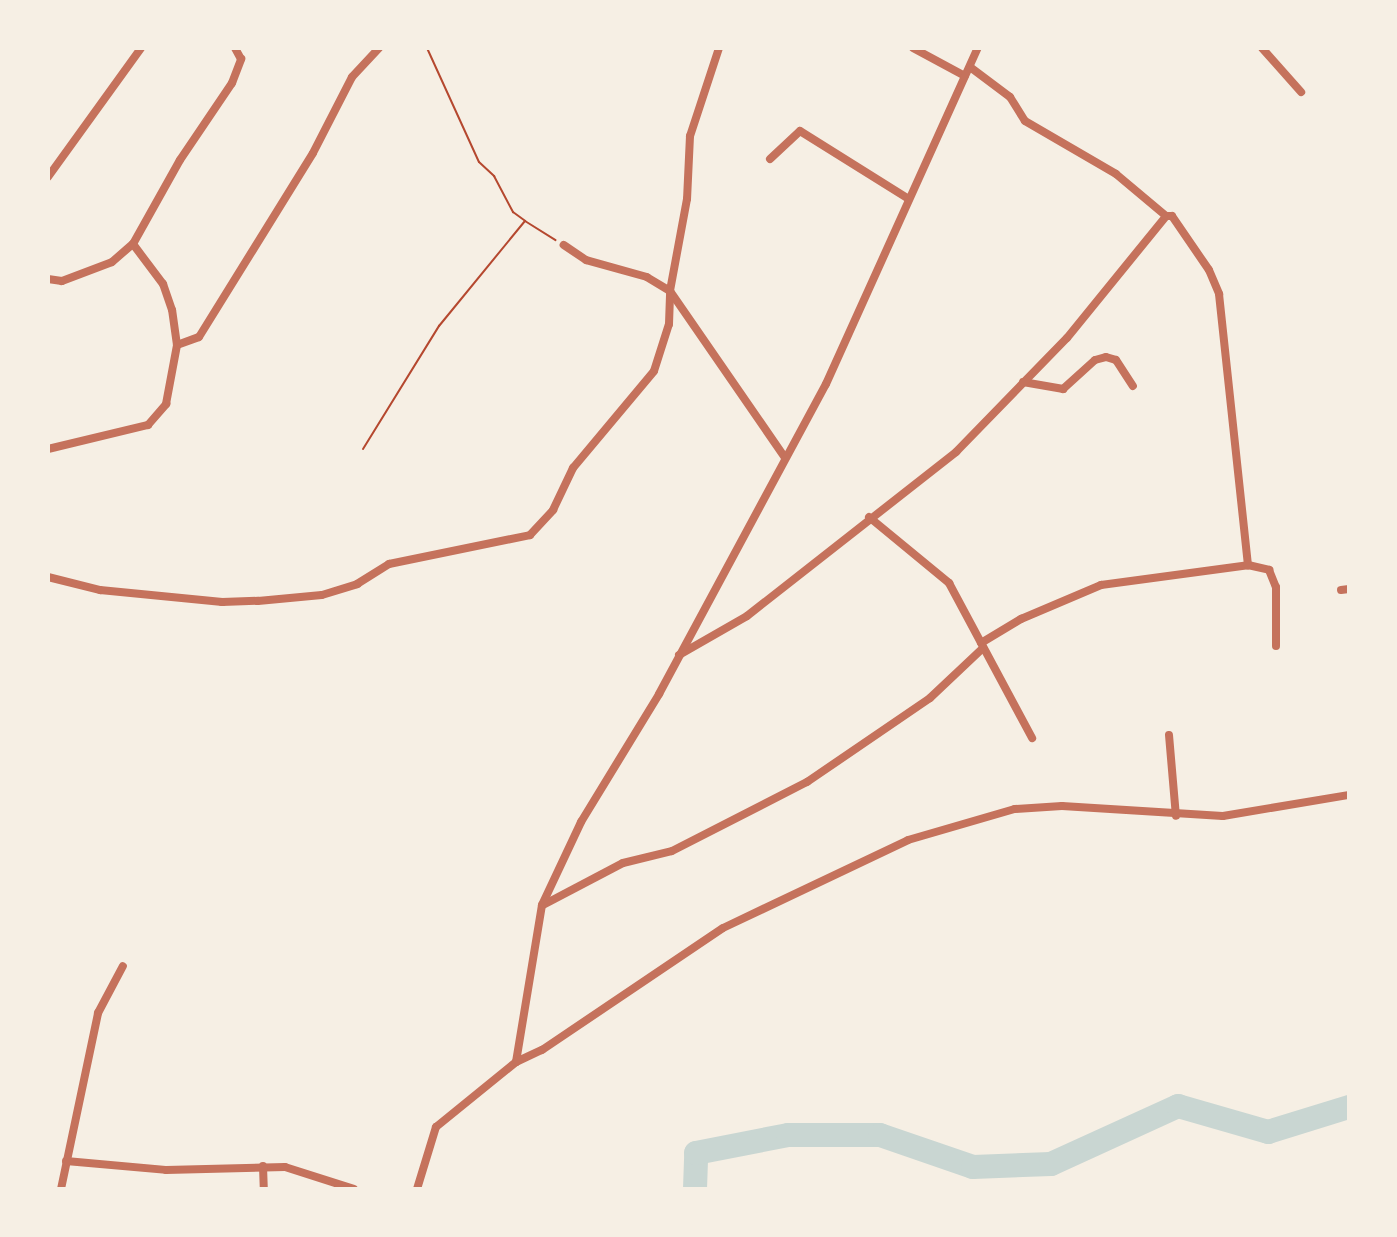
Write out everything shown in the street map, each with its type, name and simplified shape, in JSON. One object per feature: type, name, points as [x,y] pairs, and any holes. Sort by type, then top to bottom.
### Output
[{"type":"street","points":[[48,177],[141,48]]},
{"type":"street","points":[[235,48],[241,59]]},
{"type":"street","points":[[48,279],[62,281],[112,262],[133,244],[232,83],[249,48]]},
{"type":"street","points":[[177,345],[199,337],[313,153],[352,77],[379,48]]},
{"type":"street","points":[[48,577],[100,590],[222,602],[258,601],[332,593],[389,564],[530,535],[553,510],[573,468],[660,361],[687,199],[690,136],[719,48]]},
{"type":"street","points":[[913,48],[968,72],[1010,97],[1025,121],[1116,174],[1166,216],[1172,216],[1209,270],[1221,303],[1248,565]]},
{"type":"street","points":[[516,1062],[542,905],[581,822],[679,655],[784,456],[826,384],[978,48]]},
{"type":"street","points":[[1262,48],[1301,92]]},
{"type":"street","points":[[770,159],[800,131],[909,199]]},
{"type":"street","points":[[679,655],[747,616],[869,517],[956,452],[1116,281],[1166,216]]},
{"type":"street","points":[[48,449],[111,438],[159,417],[171,389],[177,345],[168,295],[133,244]]},
{"type":"street","points":[[564,245],[586,260],[647,277],[670,291],[784,456]]},
{"type":"street","points":[[1023,382],[1063,389],[1095,360],[1106,357],[1116,360],[1133,386]]},
{"type":"street","points":[[869,517],[943,575],[1032,738]]},
{"type":"street","points":[[542,905],[623,863],[672,851],[807,782],[930,698],[982,646],[1021,619],[1101,585],[1248,565],[1269,570],[1276,587],[1276,646]]},
{"type":"street","points":[[1169,735],[1176,816]]},
{"type":"street","points":[[417,1189],[436,1127],[516,1062],[542,1050],[723,928],[908,840],[1015,809],[1062,806],[1176,816],[1223,816],[1349,795]]},
{"type":"street","points":[[61,1189],[98,1013],[123,966]]},
{"type":"street","points":[[66,1161],[106,1169],[263,1166],[314,1172],[354,1189]]},
{"type":"street","points":[[263,1166],[264,1189]]},
{"type":"path","points":[[427,48],[479,162],[494,176],[513,212],[564,245]]},
{"type":"path","points":[[363,449],[439,326],[525,221]]},
{"type":"waterway","points":[[695,1189],[696,1153],[788,1135],[880,1135],[973,1167],[1051,1164],[1178,1106],[1268,1132],[1349,1107]]}]
